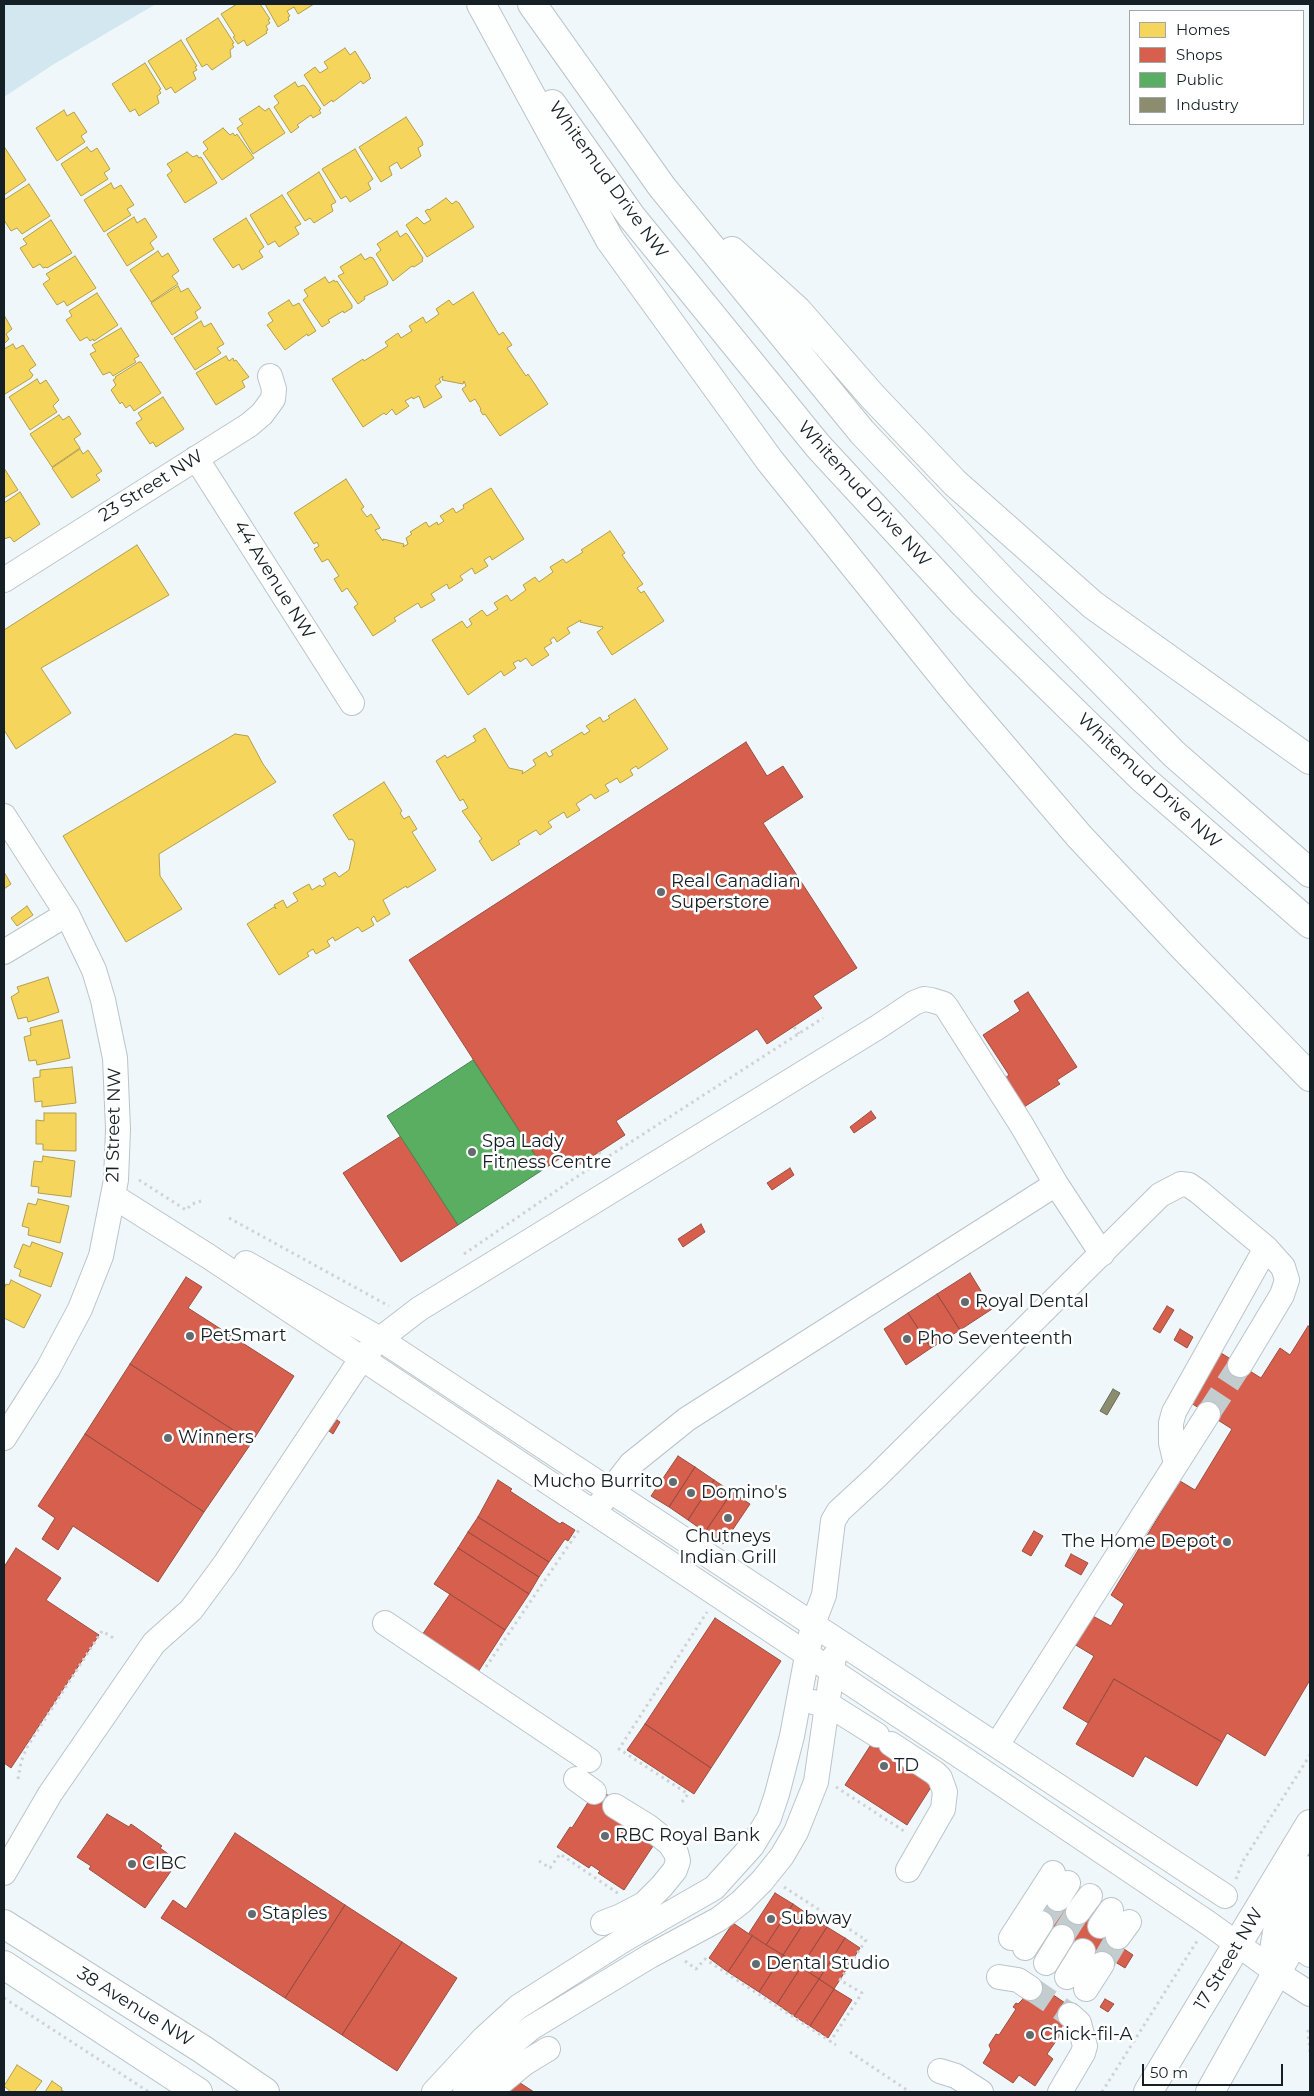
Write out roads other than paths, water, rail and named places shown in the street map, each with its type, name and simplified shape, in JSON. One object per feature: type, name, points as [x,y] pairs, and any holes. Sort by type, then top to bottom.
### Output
[{"type":"main road","name":"Whitemud Drive NW","points":[[482,4],[632,216],[818,446],[963,603],[1136,772],[1310,924]]},
{"type":"main road","points":[[482,4],[610,240],[770,461],[956,692],[1079,836],[1185,949],[1310,1077]]},
{"type":"main road","points":[[532,4],[662,187],[862,432],[1005,583],[1174,754],[1310,873]]},
{"type":"main road","points":[[662,187],[797,310],[873,397],[955,483],[1094,605],[1310,760]]},
{"type":"main road","name":"17 Street NW","points":[[1284,1937],[1310,1824]]},
{"type":"main road","points":[[1210,2092],[1276,1972],[1274,1950],[1284,1937],[1288,1907],[1310,1870]]},
{"type":"main road","name":"17 Street NW","points":[[1148,2092],[1239,1945],[1284,1937],[1310,1913]]},
{"type":"main road","name":"38 Avenue NW","points":[[4,1924],[202,2049],[265,2092]]},
{"type":"main road","name":"38 Avenue NW","points":[[4,1965],[198,2092]]},
{"type":"main road","points":[[1155,2092],[1176,2045]]},
{"type":"street","name":"23 Street NW","points":[[4,580],[248,425],[269,406],[273,399],[274,390],[270,376]]},
{"type":"street","name":"44 Avenue NW","points":[[196,458],[352,703]]},
{"type":"street","name":"21 Street NW","points":[[4,816],[67,914],[94,970],[103,1000],[115,1058],[122,1185],[101,1256],[80,1309],[48,1369],[4,1438]]},
{"type":"street","points":[[4,952],[67,914]]},
{"type":"street","points":[[4,1873],[50,1794],[154,1643],[191,1610],[225,1564],[362,1358],[380,1339],[419,1309],[870,1032],[914,1003],[924,999],[937,1001],[947,1008],[1056,1184],[1102,1254]]},
{"type":"street","points":[[589,1518],[639,1456],[686,1419],[1056,1184]]},
{"type":"street","points":[[434,2092],[484,2038],[518,2007],[626,1939],[714,1888],[752,1846],[769,1818],[778,1794],[792,1736],[813,1624],[824,1594],[834,1521],[839,1511],[877,1476],[1160,1195],[1181,1184],[1189,1185],[1199,1192],[1266,1248],[1283,1267],[1287,1280],[1282,1295],[1240,1365]]},
{"type":"street","points":[[122,1185],[146,1198],[247,1264],[380,1339],[997,1745],[1231,1887]]},
{"type":"street","points":[[122,1185],[135,1208],[362,1358],[589,1518],[833,1671],[1310,1994]]},
{"type":"street","points":[[1176,1464],[1171,1444],[1171,1423],[1174,1412],[1266,1248]]},
{"type":"street","points":[[997,1745],[1208,1414]]},
{"type":"street","points":[[465,2092],[501,2053],[531,2028],[650,1956],[719,1918],[741,1902],[782,1856],[796,1832],[816,1782],[836,1639],[824,1594]]},
{"type":"street","points":[[385,1623],[586,1777]]},
{"type":"street","points":[[798,1700],[827,1705],[884,1739],[940,1778],[945,1792],[943,1809],[908,1870]]},
{"type":"street","points":[[603,1923],[644,1904],[675,1870],[678,1861],[676,1853],[670,1844],[649,1827],[615,1806]]},
{"type":"street","points":[[1041,1923],[1018,1943],[1060,1885]]},
{"type":"street","points":[[1046,1963],[1062,1937]]},
{"type":"street","points":[[1077,1983],[1093,1957]]},
{"type":"street","points":[[999,1977],[1018,1980],[1027,1993]]},
{"type":"street","points":[[1045,2092],[1073,2046],[1073,2037],[1067,2019],[1079,2023],[1085,2046],[1083,2053],[1060,2092]]},
{"type":"street","points":[[489,2092],[525,2063],[548,2049]]},
{"type":"street","points":[[960,2092],[953,2087],[940,2071],[956,2076],[981,2092]]},
{"type":"tunnel","points":[[1208,1414],[1240,1365]]},
{"type":"tunnel","points":[[1041,1923],[1058,1899]]},
{"type":"tunnel","points":[[1062,1937],[1078,1912]]},
{"type":"tunnel","points":[[1102,1964],[1118,1937]]},
{"type":"tunnel","points":[[1030,1988],[1070,2015]]},
{"type":"place","name":"Real Canadian Superstore","points":[[661,892]]},
{"type":"place","name":"Spa Lady Fitness Centre","points":[[472,1152]]},
{"type":"place","name":"Royal Dental","points":[[965,1302]]},
{"type":"place","name":"PetSmart","points":[[190,1336]]},
{"type":"place","name":"Pho Seventeenth","points":[[907,1339]]},
{"type":"place","name":"Winners","points":[[168,1438]]},
{"type":"place","name":"Mucho Burrito","points":[[673,1482]]},
{"type":"place","name":"Domino's","points":[[691,1493]]},
{"type":"place","name":"Chutneys Indian Grill","points":[[728,1518]]},
{"type":"place","name":"The Home Depot","points":[[1227,1542]]},
{"type":"place","name":"TD","points":[[884,1766]]},
{"type":"place","name":"RBC Royal Bank","points":[[605,1836]]},
{"type":"place","name":"CIBC","points":[[132,1864]]},
{"type":"place","name":"Staples","points":[[252,1914]]},
{"type":"place","name":"Subway","points":[[771,1919]]},
{"type":"place","name":"Dental Studio","points":[[756,1964]]},
{"type":"place","name":"Chick-fil-A","points":[[1030,2035]]}]
